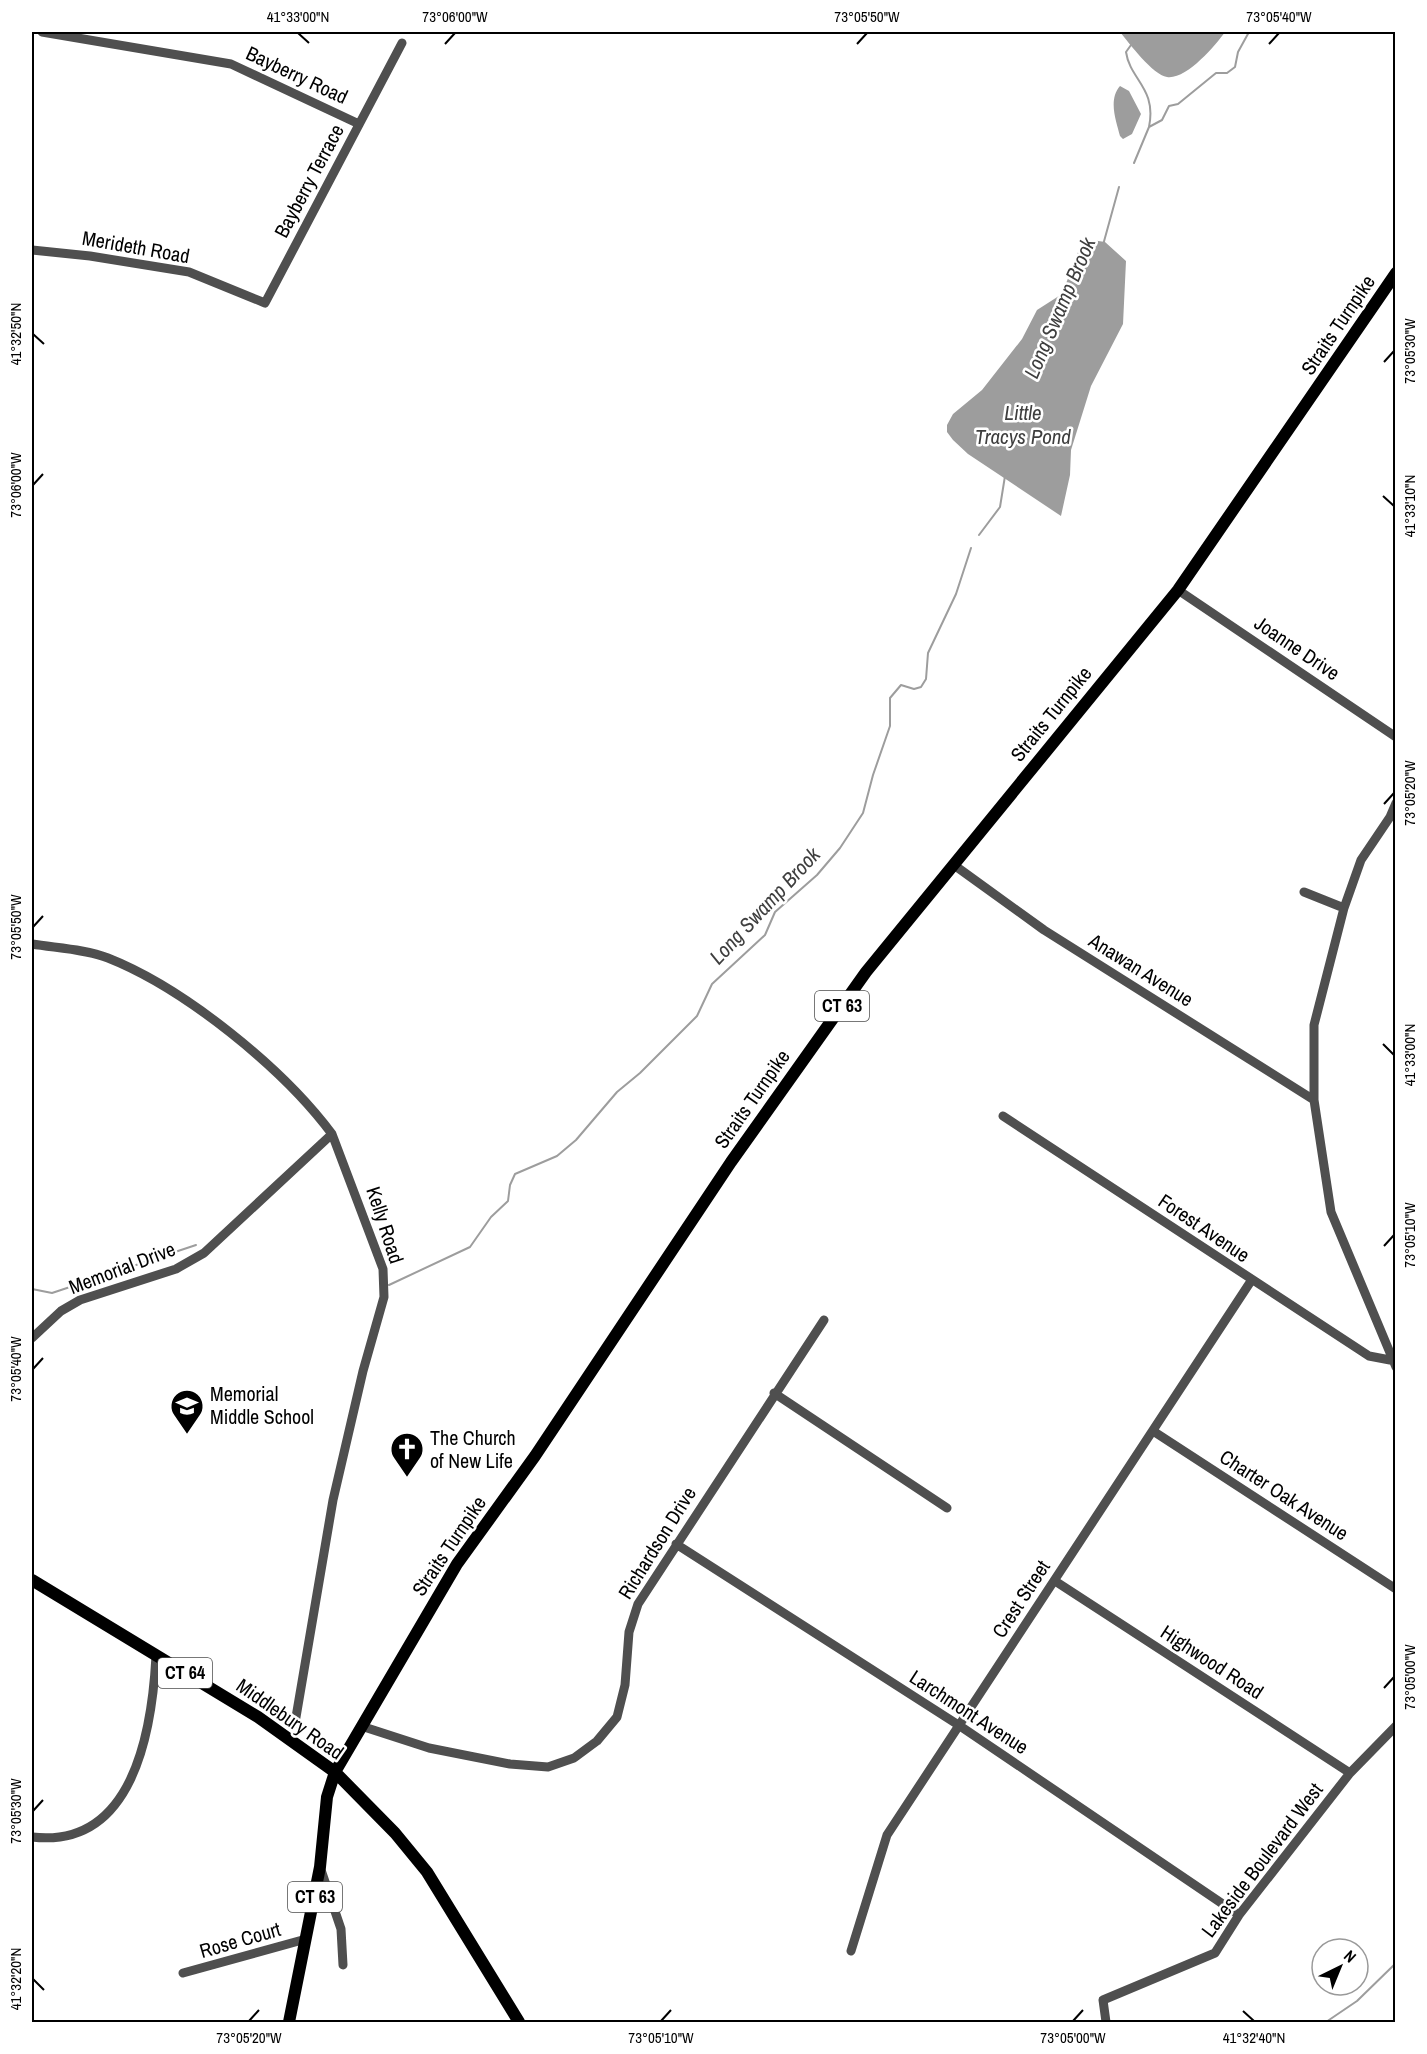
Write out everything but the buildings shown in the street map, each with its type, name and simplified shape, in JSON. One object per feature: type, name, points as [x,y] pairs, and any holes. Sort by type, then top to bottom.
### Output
[{"type":"main road","name":"Straits Turnpike","points":[[289,2022],[320,1867],[327,1797],[334,1772],[457,1564],[535,1456],[731,1162],[866,972],[1178,590],[1395,273]]},
{"type":"main road","name":"Middlebury Road","points":[[32,1580],[267,1723],[334,1772],[395,1833],[427,1872],[519,2022]]},
{"type":"street","name":"Bayberry Road","points":[[42,32],[231,64],[359,124]]},
{"type":"street","name":"Bayberry Terrace","points":[[265,303],[402,44]]},
{"type":"street","name":"Merideth Road","points":[[32,250],[90,256],[189,272],[265,303]]},
{"type":"street","name":"Joanne Drive","points":[[1178,590],[1395,737]]},
{"type":"street","points":[[1393,1364],[1331,1212],[1314,1100],[1314,1025],[1344,908],[1361,860],[1390,818],[1395,804]]},
{"type":"street","name":"Anawan Avenue","points":[[954,865],[1044,930],[1314,1100]]},
{"type":"street","points":[[1304,892],[1344,908]]},
{"type":"street","name":"Kelly Road","points":[[32,944],[106,957],[166,988],[227,1030],[319,1116],[332,1134],[383,1269],[384,1297],[363,1371],[333,1500],[295,1723]]},
{"type":"street","name":"Forest Avenue","points":[[1003,1116],[1251,1281],[1370,1356],[1393,1364]]},
{"type":"street","name":"Memorial Drive","points":[[32,1338],[61,1311],[80,1300],[176,1269],[204,1253],[332,1134]]},
{"type":"street","name":"Crest Street","points":[[851,1951],[887,1835],[1251,1281]]},
{"type":"street","name":"Richardson Drive","points":[[361,1726],[429,1748],[510,1764],[548,1767],[574,1758],[597,1741],[617,1717],[625,1685],[629,1632],[638,1604],[774,1393],[824,1320]]},
{"type":"street","points":[[774,1393],[947,1508]]},
{"type":"street","name":"Charter Oak Avenue","points":[[1153,1431],[1395,1589]]},
{"type":"street","name":"Larchmont Avenue","points":[[676,1544],[960,1726],[1239,1915]]},
{"type":"street","name":"Highwood Road","points":[[1055,1581],[1350,1773]]},
{"type":"street","points":[[32,1837],[50,1839],[85,1830],[109,1814],[120,1799],[130,1782],[153,1705],[156,1656]]},
{"type":"street","name":"Lakeside Boulevard West","points":[[1106,2022],[1103,2000],[1215,1953],[1239,1915],[1350,1773],[1395,1726]]},
{"type":"street","points":[[320,1867],[341,1929],[343,1965]]},
{"type":"street","name":"Rose Court","points":[[183,1973],[306,1939]]},
{"type":"water","points":[[1120,32],[1225,32],[1191,68],[1175,77],[1167,77],[1148,65]]},
{"type":"water","points":[[1120,86],[1129,91],[1141,114],[1132,134],[1123,139],[1120,136],[1114,110],[1114,97]]},
{"type":"water","name":"Little Tracys Pond","points":[[1092,240],[1105,242],[1126,261],[1123,324],[1091,386],[1071,450],[1070,475],[1061,516],[968,454],[947,432],[947,425],[953,414],[982,390],[1022,339],[1037,310],[1062,294],[1080,247]]},
{"type":"waterway","name":"Long Swamp Brook","points":[[1134,163],[1149,127],[1162,120],[1169,106],[1178,104],[1216,73],[1227,73],[1235,67],[1238,52],[1249,32]]},
{"type":"waterway","points":[[1131,45],[1126,52],[1128,62],[1142,85],[1149,103],[1149,127]]},
{"type":"waterway","name":"Long Swamp Brook","points":[[1103,245],[1119,187]]},
{"type":"waterway","name":"Long Swamp Brook","points":[[979,535],[1000,507],[1005,476]]},
{"type":"waterway","name":"Long Swamp Brook","points":[[389,1285],[470,1247],[491,1217],[508,1201],[510,1185],[515,1174],[557,1156],[576,1140],[617,1092],[640,1073],[697,1016],[712,984],[765,935],[775,912],[817,875],[840,848],[863,813],[890,726],[890,698],[901,685],[914,689],[921,687],[926,679],[928,653],[956,594],[971,548]]},
{"type":"waterway","name":"Long Swamp Brook","points":[[32,1289],[52,1293],[196,1245]]},
{"type":"waterway","points":[[1326,2022],[1357,2001],[1396,1963]]},
{"type":"place","name":"Memorial Middle School","points":[[187,1435]]},
{"type":"place","name":"The Church of New Life","points":[[407,1478]]}]
